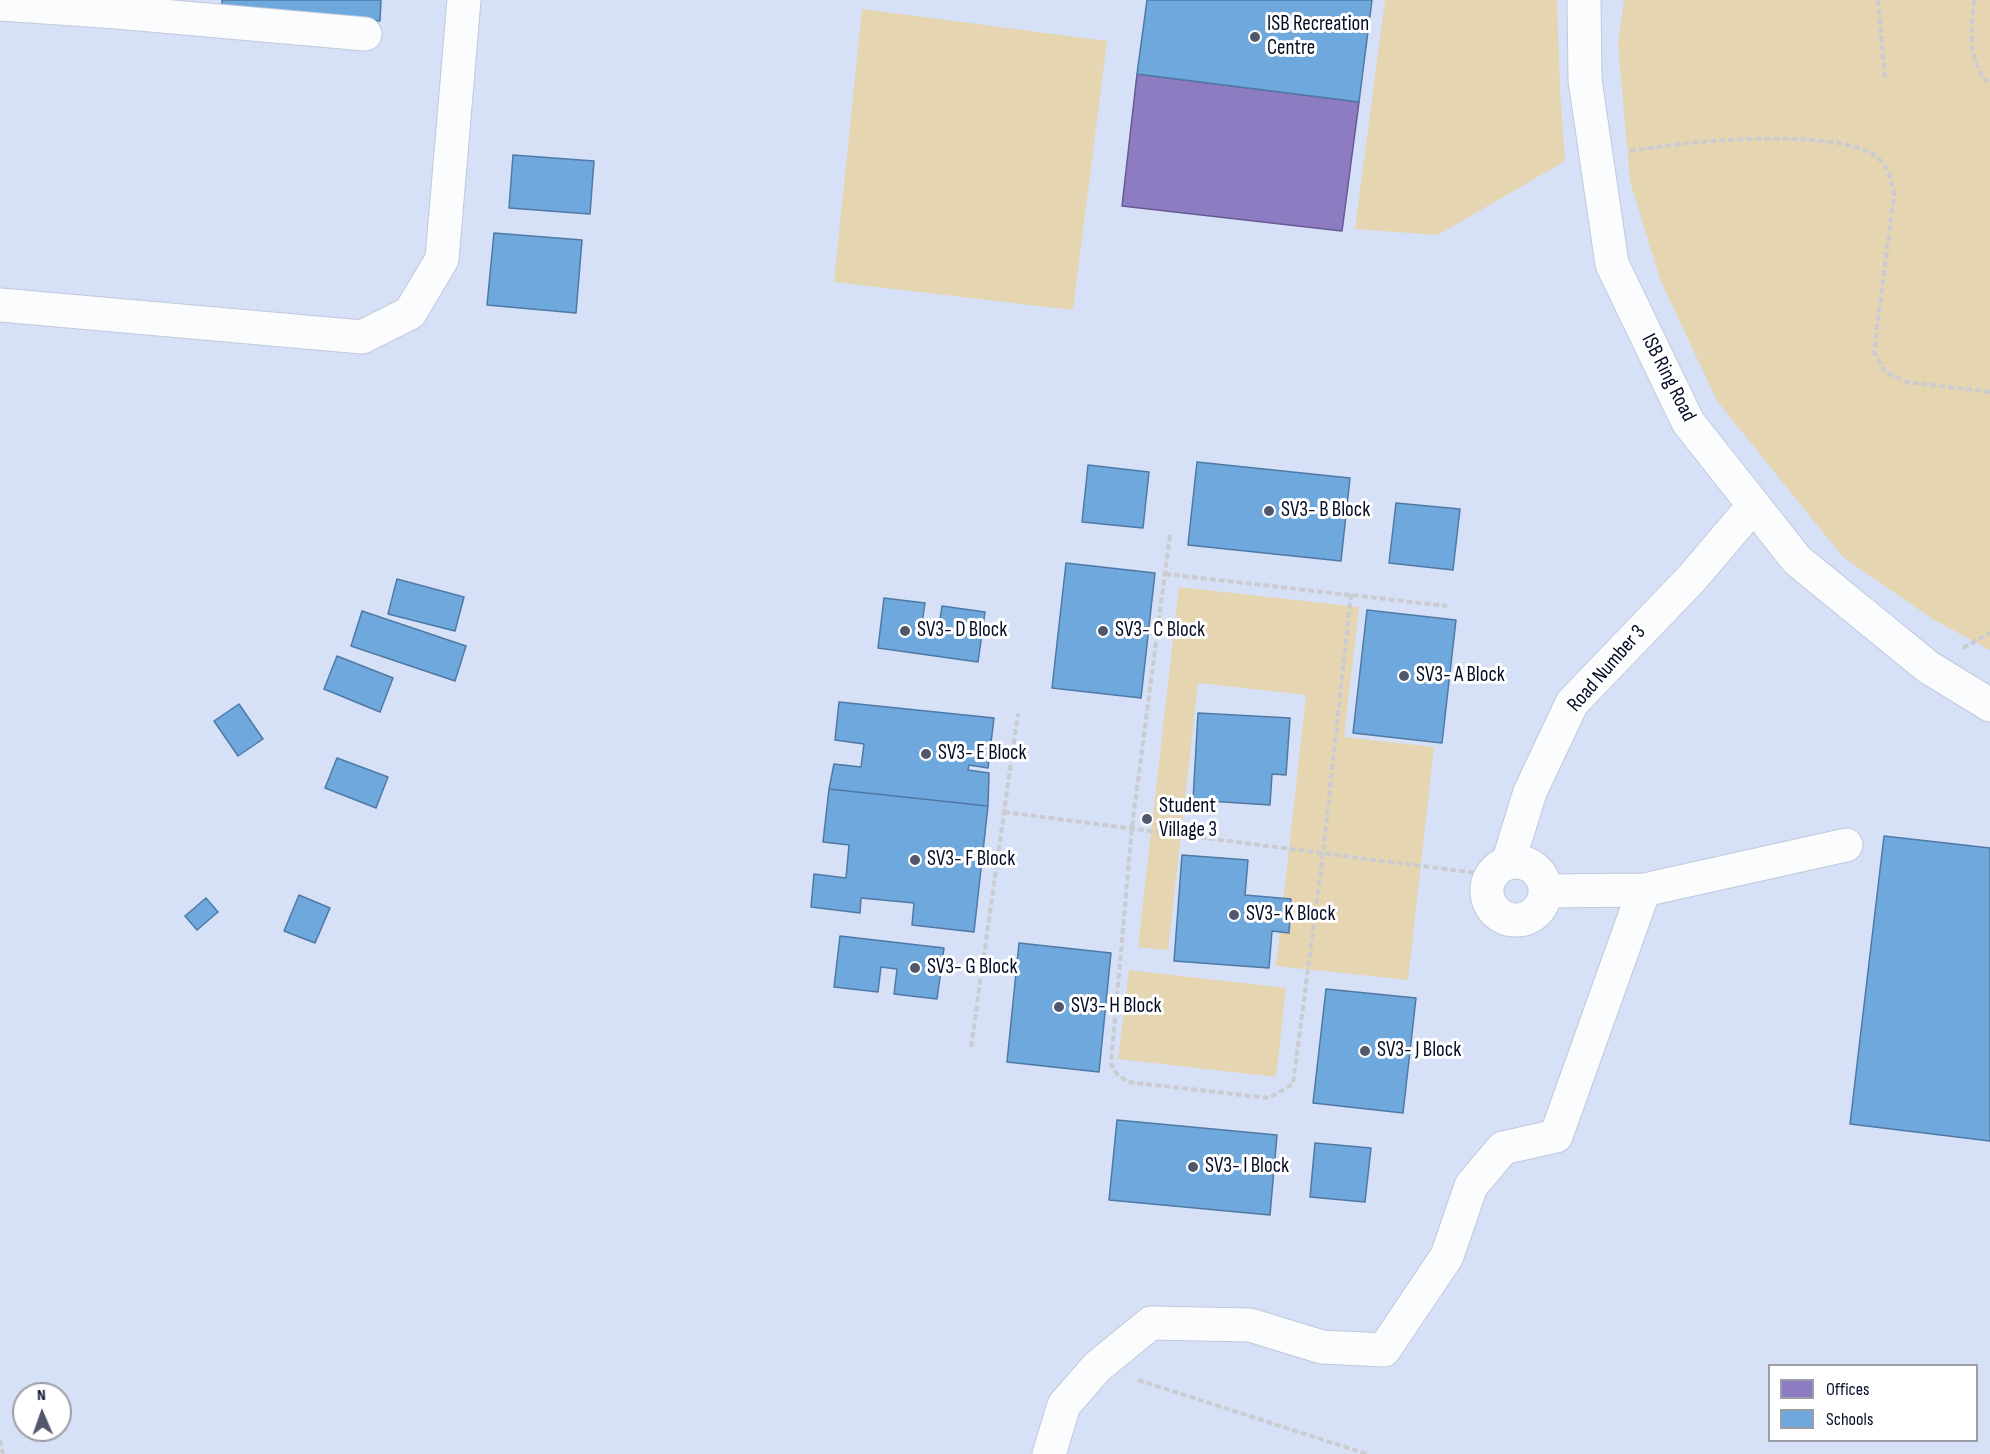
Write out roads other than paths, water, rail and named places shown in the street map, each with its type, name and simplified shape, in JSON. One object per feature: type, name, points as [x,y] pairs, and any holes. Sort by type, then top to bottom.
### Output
[{"type":"lane","points":[[0,305],[362,338],[410,313],[442,259],[464,0]]},
{"type":"lane","name":"ISB Ring Road","points":[[1584,0],[1585,80],[1612,264],[1688,422],[1797,560],[1928,667],[1990,705]]},
{"type":"lane","points":[[0,4],[118,6],[366,34]]},
{"type":"lane","name":"Road Number 3","points":[[1500,869],[1530,792],[1572,703],[1692,578],[1754,506]]},
{"type":"lane","points":[[1546,891],[1644,890],[1846,845]]},
{"type":"lane","points":[[1519,862],[1530,865],[1538,872],[1546,891],[1543,903],[1536,913],[1525,919],[1513,920],[1502,916],[1492,908],[1487,885],[1500,869],[1519,862]]},
{"type":"lane","points":[[1049,1454],[1064,1405],[1097,1367],[1151,1323],[1250,1325],[1322,1347],[1384,1350],[1447,1256],[1472,1186],[1503,1149],[1556,1136],[1644,890]]},
{"type":"place","name":"ISB Recreation Centre","points":[[1255,37]]},
{"type":"place","name":"SV3- B Block","points":[[1269,511]]},
{"type":"place","name":"SV3- D Block","points":[[905,631]]},
{"type":"place","name":"SV3- C Block","points":[[1103,631]]},
{"type":"place","name":"SV3- A Block","points":[[1404,676]]},
{"type":"place","name":"SV3- E Block","points":[[926,754]]},
{"type":"place","name":"Student Village 3","points":[[1147,819]]},
{"type":"place","name":"SV3- F Block","points":[[915,860]]},
{"type":"place","name":"SV3- K Block","points":[[1234,915]]},
{"type":"place","name":"SV3- G Block","points":[[915,968]]},
{"type":"place","name":"SV3- H Block","points":[[1059,1007]]},
{"type":"place","name":"SV3- J Block","points":[[1365,1051]]},
{"type":"place","name":"SV3- I Block","points":[[1193,1167]]}]
